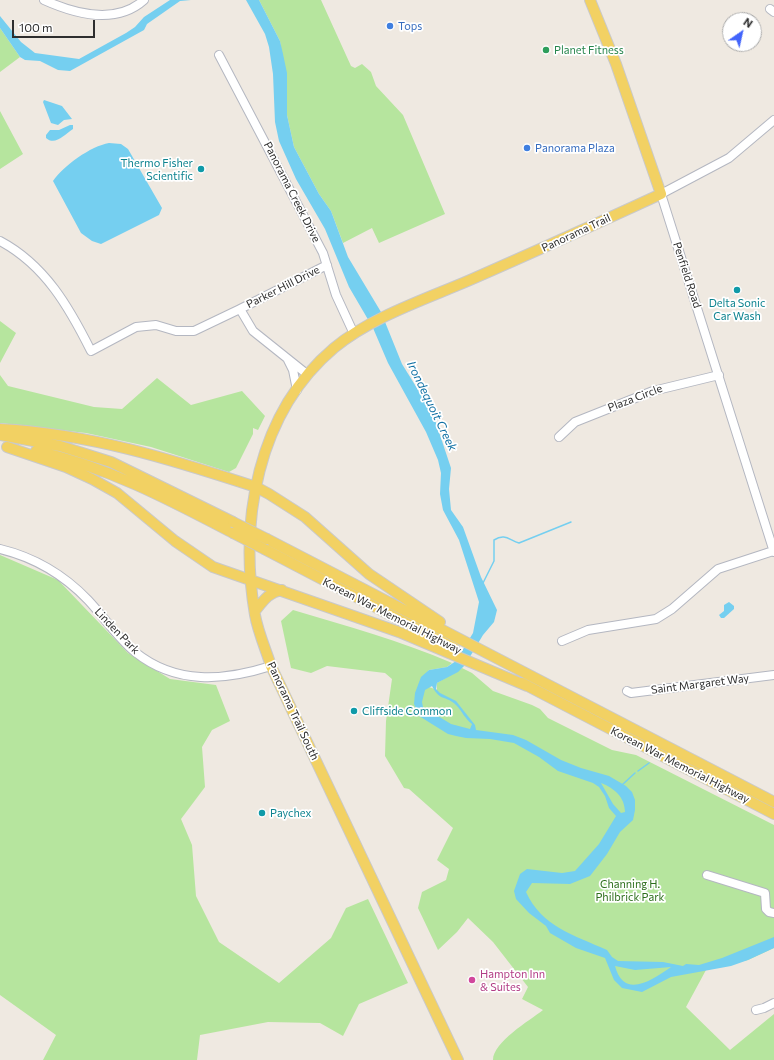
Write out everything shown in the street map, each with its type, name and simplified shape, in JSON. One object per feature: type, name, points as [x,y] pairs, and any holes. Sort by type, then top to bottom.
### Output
[{"type":"main road","name":"Penfield Road","points":[[590,0],[616,64],[661,194]]},
{"type":"main road","name":"Panorama Trail","points":[[367,327],[661,194]]},
{"type":"main road","name":"Panorama Trail South","points":[[367,327],[354,334],[328,354],[308,374],[276,426],[264,457],[256,487],[249,539],[251,580],[255,611],[271,666],[458,1060]]},
{"type":"main road","points":[[0,429],[40,432],[110,443],[158,455],[256,487],[288,505],[305,517],[369,574],[393,592],[450,641],[482,660]]},
{"type":"main road","name":"Korean War Memorial Highway","points":[[0,435],[60,446],[111,462],[138,474],[267,539],[450,641]]},
{"type":"main road","points":[[3,447],[66,467],[92,478],[117,493],[198,559],[213,567],[399,632],[450,641]]},
{"type":"main road","name":"Korean War Memorial Highway","points":[[3,447],[62,457],[114,474],[450,641],[476,648],[482,660],[527,686],[774,814]]},
{"type":"main road","points":[[255,611],[267,596],[274,591],[282,590]]},
{"type":"main road","name":"Korean War Memorial Highway","points":[[482,660],[774,802]]},
{"type":"street","points":[[44,0],[74,11],[108,15],[121,13],[131,9],[144,0]]},
{"type":"street","name":"Panorama Creek Drive","points":[[219,54],[323,253],[337,300],[354,334]]},
{"type":"street","name":"Panorama Trail","points":[[661,194],[729,158],[774,122]]},
{"type":"street","name":"Penfield Road","points":[[661,194],[774,552]]},
{"type":"street","name":"Parker Hill Drive","points":[[0,241],[19,252],[56,291],[70,310],[91,351],[136,327],[145,325],[156,325],[180,332],[194,331],[327,265]]},
{"type":"street","name":"Parker Hill Drive","points":[[240,309],[253,330],[308,374]]},
{"type":"street","name":"Parker Hill Drive","points":[[287,358],[293,370],[297,390]]},
{"type":"street","name":"Plaza Circle","points":[[559,437],[575,422],[653,391],[718,375]]},
{"type":"street","name":"Linden Park","points":[[0,548],[34,561],[66,581],[87,599],[129,647],[153,664],[181,674],[217,678],[245,674],[271,666]]},
{"type":"street","points":[[562,641],[588,630],[656,619],[672,609],[718,569],[774,552]]},
{"type":"street","name":"Saint Margaret Way","points":[[627,691],[631,693],[774,675]]},
{"type":"street","points":[[707,875],[765,893],[766,909],[769,912],[774,913]]},
{"type":"street","points":[[756,1010],[774,1003]]},
{"type":"green space","points":[[259,0],[321,0],[351,66],[355,68],[362,64],[371,72],[376,86],[403,115],[445,214],[379,243],[372,228],[343,243],[331,211],[319,194],[294,147],[287,115],[287,91],[280,41]]},
{"type":"green space","points":[[0,28],[20,57],[0,72]]},
{"type":"green space","points":[[0,111],[23,154],[0,169]]},
{"type":"green space","points":[[0,321],[16,333],[0,363]]},
{"type":"green space","points":[[0,375],[8,386],[94,407],[122,409],[157,378],[191,405],[242,391],[265,416],[258,430],[253,428],[253,434],[236,468],[229,472],[151,447],[86,433],[0,423]]},
{"type":"green space","points":[[0,555],[58,580],[128,653],[170,679],[216,685],[230,721],[212,730],[202,747],[205,787],[181,819],[192,845],[196,896],[219,942],[279,983],[331,938],[346,908],[368,899],[408,983],[359,1004],[343,1036],[320,1023],[268,1022],[200,1035],[197,1060],[43,1060],[56,1035],[0,995]]},
{"type":"green space","name":"Channing H. Philbrick Park","points":[[293,610],[394,641],[452,663],[447,667],[429,670],[419,683],[437,690],[437,683],[462,668],[472,673],[493,691],[532,705],[540,709],[548,718],[612,750],[636,755],[774,825],[774,948],[748,960],[706,970],[686,1007],[730,1050],[774,1014],[774,1060],[493,1060],[499,1046],[505,1039],[543,1010],[522,999],[528,987],[493,942],[468,918],[457,932],[438,950],[418,908],[422,892],[446,880],[449,869],[437,860],[453,828],[409,789],[404,788],[385,756],[386,721],[392,679],[385,673],[327,666],[311,673],[291,668],[281,621]]},
{"type":"water","points":[[170,0],[191,0],[180,1],[147,24],[144,30],[70,71],[58,70],[40,61],[25,60],[20,57],[0,28],[0,16],[21,42],[35,53],[79,59],[126,33],[135,27],[144,17]]},
{"type":"water","points":[[246,0],[259,0],[280,41],[287,73],[287,115],[294,147],[319,194],[331,211],[348,257],[381,312],[402,364],[433,414],[451,468],[449,489],[451,510],[463,527],[481,577],[497,610],[494,622],[483,635],[465,665],[458,672],[437,683],[436,689],[440,693],[456,701],[475,725],[476,730],[513,735],[526,740],[561,760],[581,768],[609,776],[626,786],[632,792],[635,800],[633,820],[620,832],[607,854],[590,876],[570,884],[532,883],[526,892],[541,914],[550,922],[571,934],[607,950],[612,957],[618,961],[663,962],[683,966],[686,964],[699,965],[722,958],[774,937],[774,948],[731,966],[671,977],[642,992],[622,988],[614,980],[605,958],[576,948],[550,933],[546,926],[529,913],[516,899],[514,891],[520,874],[527,869],[562,873],[575,871],[599,844],[616,816],[609,808],[605,796],[599,787],[593,783],[558,771],[539,757],[514,743],[490,739],[466,738],[448,734],[419,716],[414,704],[415,693],[421,677],[429,670],[447,667],[456,661],[473,633],[479,602],[459,540],[443,510],[440,494],[441,473],[438,460],[426,432],[388,363],[373,328],[349,287],[325,229],[296,179],[279,141],[275,122],[273,74],[269,47],[265,34]],"holes":[[[432,686],[440,696],[449,700],[458,707],[467,720],[472,724],[470,729],[451,724],[423,707],[422,702],[425,690]],[[601,783],[618,794],[625,807],[625,812],[621,813],[613,804]],[[615,966],[635,970],[671,967],[656,977],[639,984],[632,985],[625,982],[619,976]]]},
{"type":"water","points":[[44,100],[62,106],[72,119],[64,120],[58,125],[51,123],[43,102]]},
{"type":"water","points":[[73,125],[73,129],[60,139],[53,141],[46,138],[46,135],[50,130],[59,130]]},
{"type":"water","points":[[109,143],[121,144],[128,149],[162,208],[159,215],[101,244],[92,241],[81,233],[53,181],[63,169],[86,152]]},
{"type":"water","points":[[729,602],[734,606],[734,609],[724,618],[721,618],[719,615],[724,611],[724,605]]},
{"type":"waterway","points":[[483,583],[494,561],[494,540],[504,537],[519,543],[571,522]]},
{"type":"waterway","points":[[638,771],[649,763]]},
{"type":"waterway","points":[[622,785],[635,773]]},
{"type":"place","name":"Tops","points":[[390,26]]},
{"type":"place","name":"Planet Fitness","points":[[546,50]]},
{"type":"place","name":"Panorama Plaza","points":[[527,148]]},
{"type":"place","name":"Thermo Fisher Scientific","points":[[201,169]]},
{"type":"place","name":"Delta Sonic Car Wash","points":[[737,290]]},
{"type":"place","name":"Cliffside Common","points":[[354,711]]},
{"type":"place","name":"Paychex","points":[[262,813]]},
{"type":"place","name":"Hampton Inn & Suites","points":[[472,980]]},
{"type":"water label","name":"Irondequoit Creek","points":[[432,406]]}]
